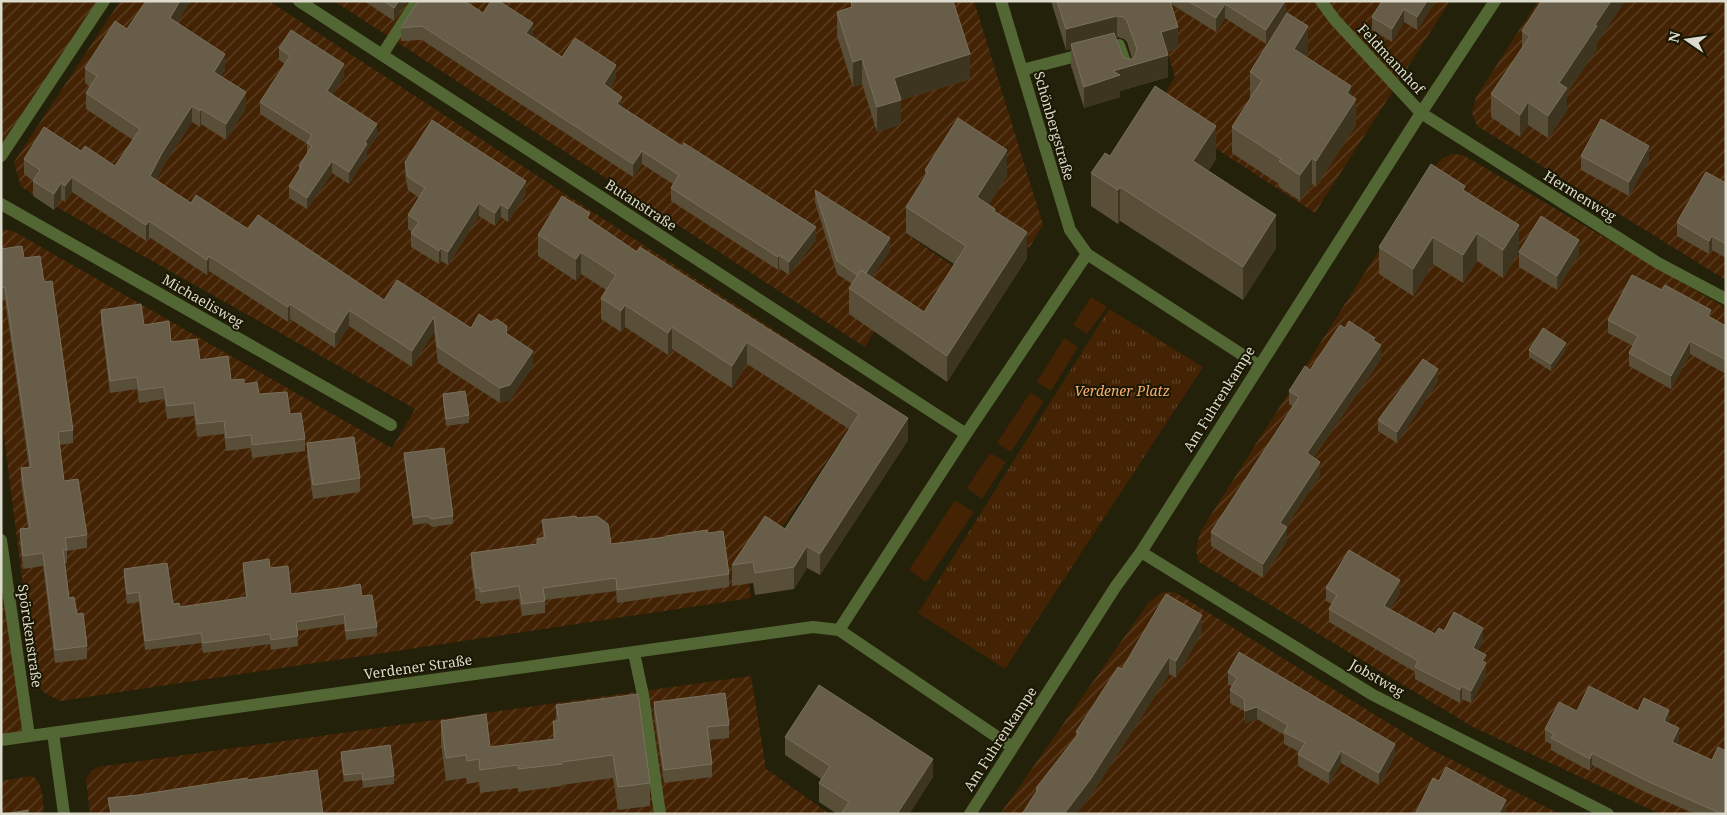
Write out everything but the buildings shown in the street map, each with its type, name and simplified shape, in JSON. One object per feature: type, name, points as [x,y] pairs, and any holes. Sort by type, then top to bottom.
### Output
[{"type":"street","points":[[1,156],[104,1]]},
{"type":"street","name":"Butanstraße","points":[[299,1],[966,434]]},
{"type":"street","points":[[382,55],[417,1]]},
{"type":"street","name":"Schönbergstraße","points":[[1002,1],[1070,230],[1087,254]]},
{"type":"street","name":"Feldmannhof","points":[[1321,1],[1335,20],[1421,112]]},
{"type":"street","name":"Am Fuhrenkampe","points":[[970,814],[1141,552],[1258,365],[1421,112],[1496,1]]},
{"type":"street","points":[[1022,70],[1120,45],[1129,73]]},
{"type":"street","name":"Hermenweg","points":[[1421,112],[1658,263],[1726,299]]},
{"type":"street","name":"Michaelisweg","points":[[1,204],[390,425]]},
{"type":"street","points":[[1012,747],[839,630],[966,434],[1087,254],[1258,365]]},
{"type":"street","name":"Spörckenstraße","points":[[1,540],[29,736]]},
{"type":"street","name":"Jobstweg","points":[[1141,552],[1373,695],[1608,814]]},
{"type":"street","name":"Verdener Straße","points":[[1,740],[813,627],[839,630]]},
{"type":"street","points":[[634,653],[644,695],[660,814]]},
{"type":"street","points":[[53,733],[64,814]]},
{"type":"green space","points":[[1,1],[104,1],[1,156]]},
{"type":"green space","points":[[120,1],[269,1],[872,394],[774,540],[745,553],[751,598],[60,701],[43,692],[35,680],[1,413],[1,231],[13,231],[392,448],[415,409],[21,187],[14,162]]},
{"type":"green space","points":[[334,1],[974,1],[1043,225],[1029,248],[942,195],[912,238],[956,268],[915,328],[887,310],[865,347]]},
{"type":"green space","points":[[1152,1],[1450,1],[1315,213],[1155,109],[1175,77]]},
{"type":"green space","points":[[1538,1],[1726,1],[1726,280],[1477,126],[1472,113],[1476,97]]},
{"type":"green space","points":[[1452,154],[1463,155],[1726,308],[1726,814],[1660,814],[1473,727],[1199,562],[1196,551],[1200,532],[1427,175],[1443,158]]},
{"type":"green space","points":[[1091,297],[1107,307],[1087,334],[1073,325]]},
{"type":"green space","name":"Verdener Platz","points":[[1109,309],[1203,367],[1005,669],[918,613]]},
{"type":"green space","points":[[1064,338],[1078,347],[1051,391],[1037,382]]},
{"type":"green space","points":[[1030,393],[1044,401],[1011,452],[997,443]]},
{"type":"green space","points":[[990,453],[1006,462],[982,499],[967,488]]},
{"type":"green space","points":[[955,500],[974,512],[926,582],[909,570]]},
{"type":"green space","points":[[1,540],[29,736],[1,740]]},
{"type":"green space","points":[[1163,592],[1176,593],[1434,751],[1560,814],[1000,814],[1149,602]]},
{"type":"green space","points":[[751,676],[766,769],[830,814],[90,814],[86,779],[98,767]]},
{"type":"green space","points":[[32,776],[41,788],[44,814],[1,814],[1,781]]}]
